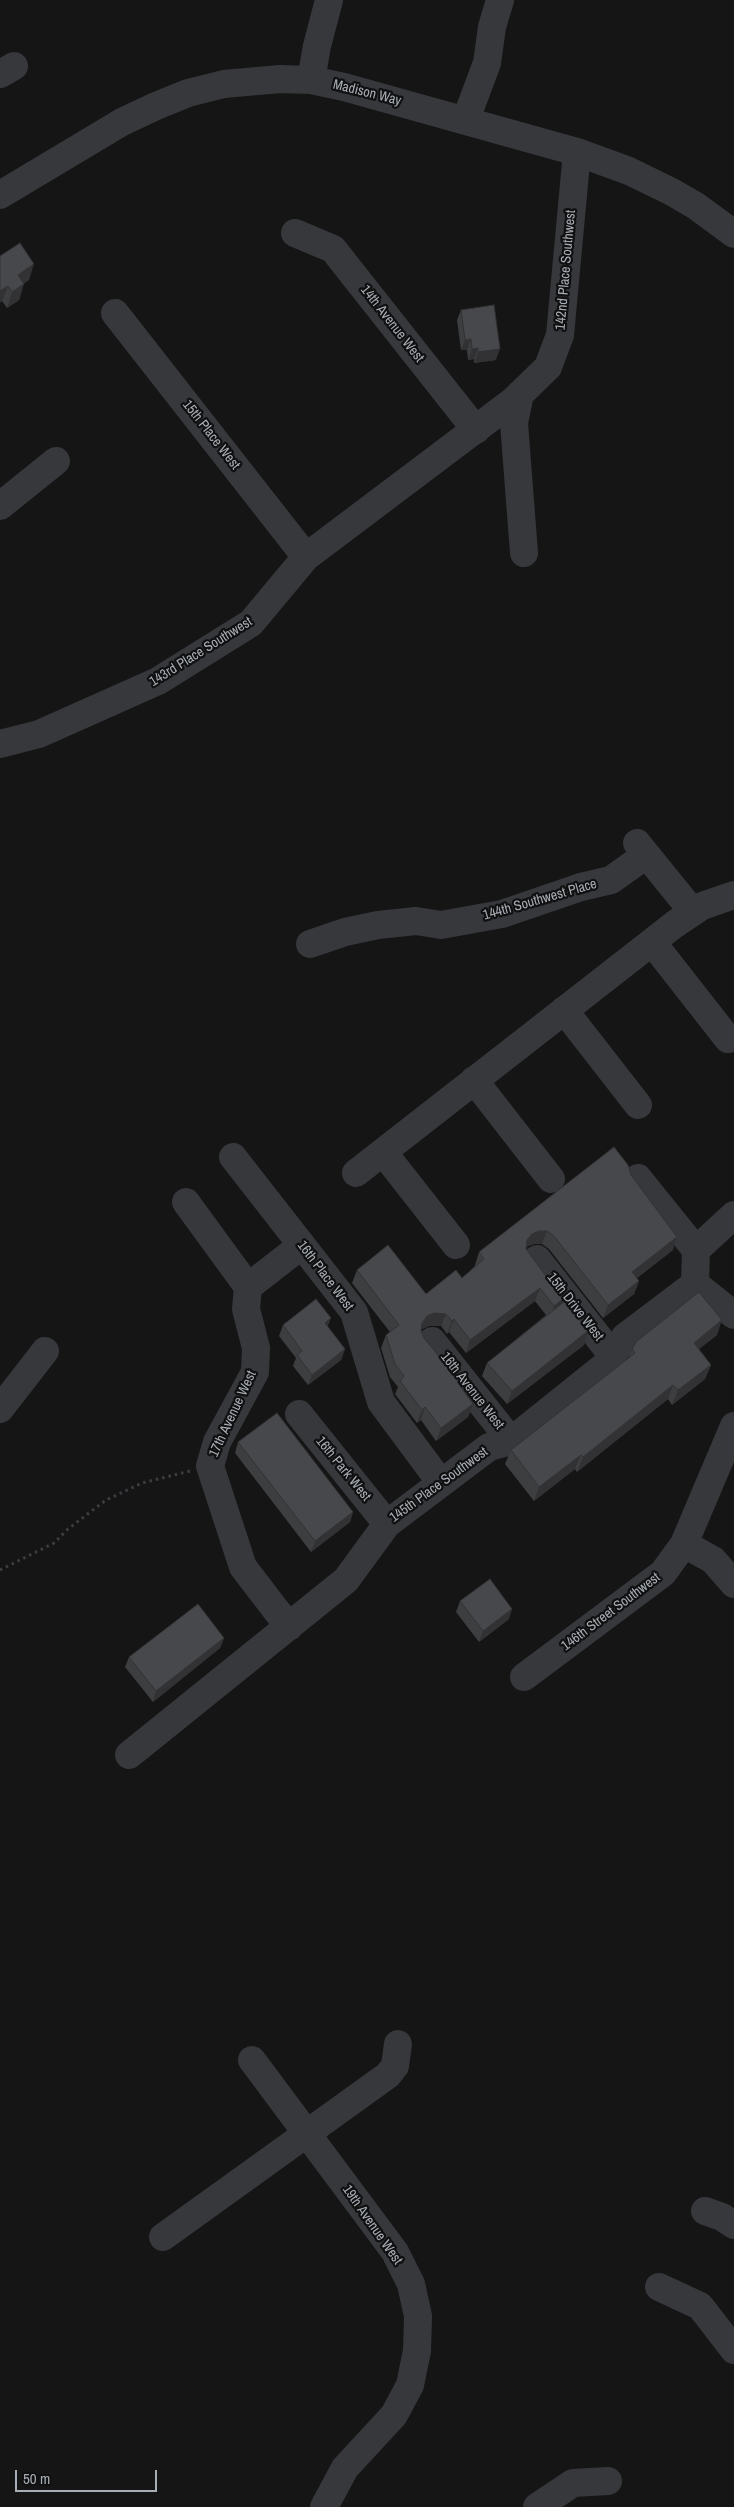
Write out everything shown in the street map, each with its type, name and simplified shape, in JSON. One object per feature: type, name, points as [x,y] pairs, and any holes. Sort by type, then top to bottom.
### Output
[{"type":"street","points":[[311,80],[317,46],[329,0]]},
{"type":"street","points":[[466,119],[487,64],[492,27],[500,0]]},
{"type":"street","name":"Madison Way","points":[[0,194],[122,122],[188,93],[249,80],[311,80],[344,86],[466,119],[577,152],[630,171],[696,206],[734,234]]},
{"type":"street","name":"142nd Place Southwest","points":[[516,397],[548,367],[560,335],[577,152]]},
{"type":"street","name":"14th Avenue West","points":[[295,233],[333,249],[476,430]]},
{"type":"street","name":"15th Place West","points":[[115,314],[306,557]]},
{"type":"street","points":[[516,397],[514,423],[524,553]]},
{"type":"street","name":"143rd Place Southwest","points":[[0,744],[38,734],[158,681],[251,623],[306,557],[476,430],[516,397]]},
{"type":"street","points":[[5,493],[56,461]]},
{"type":"street","name":"144th Southwest Place","points":[[310,944],[345,932],[378,925],[416,921],[441,925],[502,914],[581,887],[611,880],[641,849],[693,912]]},
{"type":"street","points":[[356,1173],[652,942],[702,906],[734,895]]},
{"type":"street","points":[[652,942],[728,1039]]},
{"type":"street","points":[[564,1010],[638,1105]]},
{"type":"street","points":[[474,1080],[551,1179]]},
{"type":"street","points":[[383,1152],[456,1246]]},
{"type":"street","name":"16th Place West","points":[[233,1157],[354,1312],[381,1402],[441,1483]]},
{"type":"street","points":[[638,1178],[696,1250],[694,1284],[734,1315]]},
{"type":"street","points":[[186,1202],[248,1287],[302,1245]]},
{"type":"street","points":[[696,1250],[734,1216]]},
{"type":"street","name":"15th Drive West","points":[[537,1259],[613,1356]]},
{"type":"street","name":"145th Place Southwest","points":[[129,1755],[346,1580],[387,1524],[489,1447],[511,1441],[607,1364],[625,1337],[694,1284]]},
{"type":"street","name":"17th Avenue West","points":[[248,1287],[246,1309],[256,1348],[256,1372],[217,1442],[210,1466],[243,1567],[289,1627]]},
{"type":"street","name":"16th Avenue West","points":[[432,1341],[511,1441]]},
{"type":"street","points":[[0,1409],[45,1352]]},
{"type":"street","name":"16th Park West","points":[[299,1414],[387,1524]]},
{"type":"street","name":"146th Street Southwest","points":[[524,1677],[662,1574],[684,1544],[734,1426]]},
{"type":"street","points":[[684,1544],[713,1560],[734,1584]]},
{"type":"street","points":[[163,2237],[308,2135],[388,2075],[395,2066],[398,2044]]},
{"type":"street","name":"19th Avenue West","points":[[252,2060],[395,2252],[411,2284],[418,2316],[417,2351],[410,2385],[394,2415],[345,2468],[324,2507]]},
{"type":"street","points":[[705,2211],[722,2217],[734,2225]]},
{"type":"street","points":[[659,2287],[700,2306],[734,2350]]},
{"type":"street","points":[[537,2507],[572,2483],[608,2481]]},
{"type":"path","points":[[0,1570],[54,1543],[106,1500],[142,1483],[210,1466]]},
{"type":"building","points":[[20,243],[34,264],[18,275],[24,284],[12,292],[8,286],[0,291],[0,256]]},
{"type":"building","points":[[494,305],[500,349],[478,352],[478,348],[472,349],[471,339],[465,340],[461,310]]},
{"type":"building","points":[[614,1147],[628,1165],[631,1175],[677,1237],[632,1272],[639,1281],[608,1305],[554,1236],[547,1231],[539,1231],[532,1234],[527,1240],[526,1249],[563,1299],[554,1306],[540,1288],[470,1340],[454,1319],[452,1321],[446,1314],[434,1313],[427,1316],[422,1323],[421,1331],[424,1338],[459,1381],[457,1382],[473,1404],[441,1428],[425,1407],[422,1410],[400,1381],[404,1376],[395,1364],[386,1335],[399,1325],[357,1270],[388,1245],[426,1294],[456,1270],[462,1278],[484,1259],[479,1252]]},
{"type":"building","points":[[699,1292],[722,1320],[694,1343],[711,1365],[678,1390],[673,1385],[583,1457],[581,1455],[539,1487],[511,1450],[635,1353],[632,1349],[637,1341]]},
{"type":"building","points":[[316,1299],[331,1318],[325,1323],[345,1349],[312,1375],[297,1355],[302,1351],[283,1325]]},
{"type":"building","points":[[565,1301],[588,1331],[512,1391],[487,1363]]},
{"type":"building","points":[[277,1413],[353,1512],[315,1541],[238,1442]]},
{"type":"building","points":[[490,1579],[512,1609],[483,1631],[460,1601]]},
{"type":"building","points":[[198,1604],[224,1638],[156,1691],[129,1657]]}]
